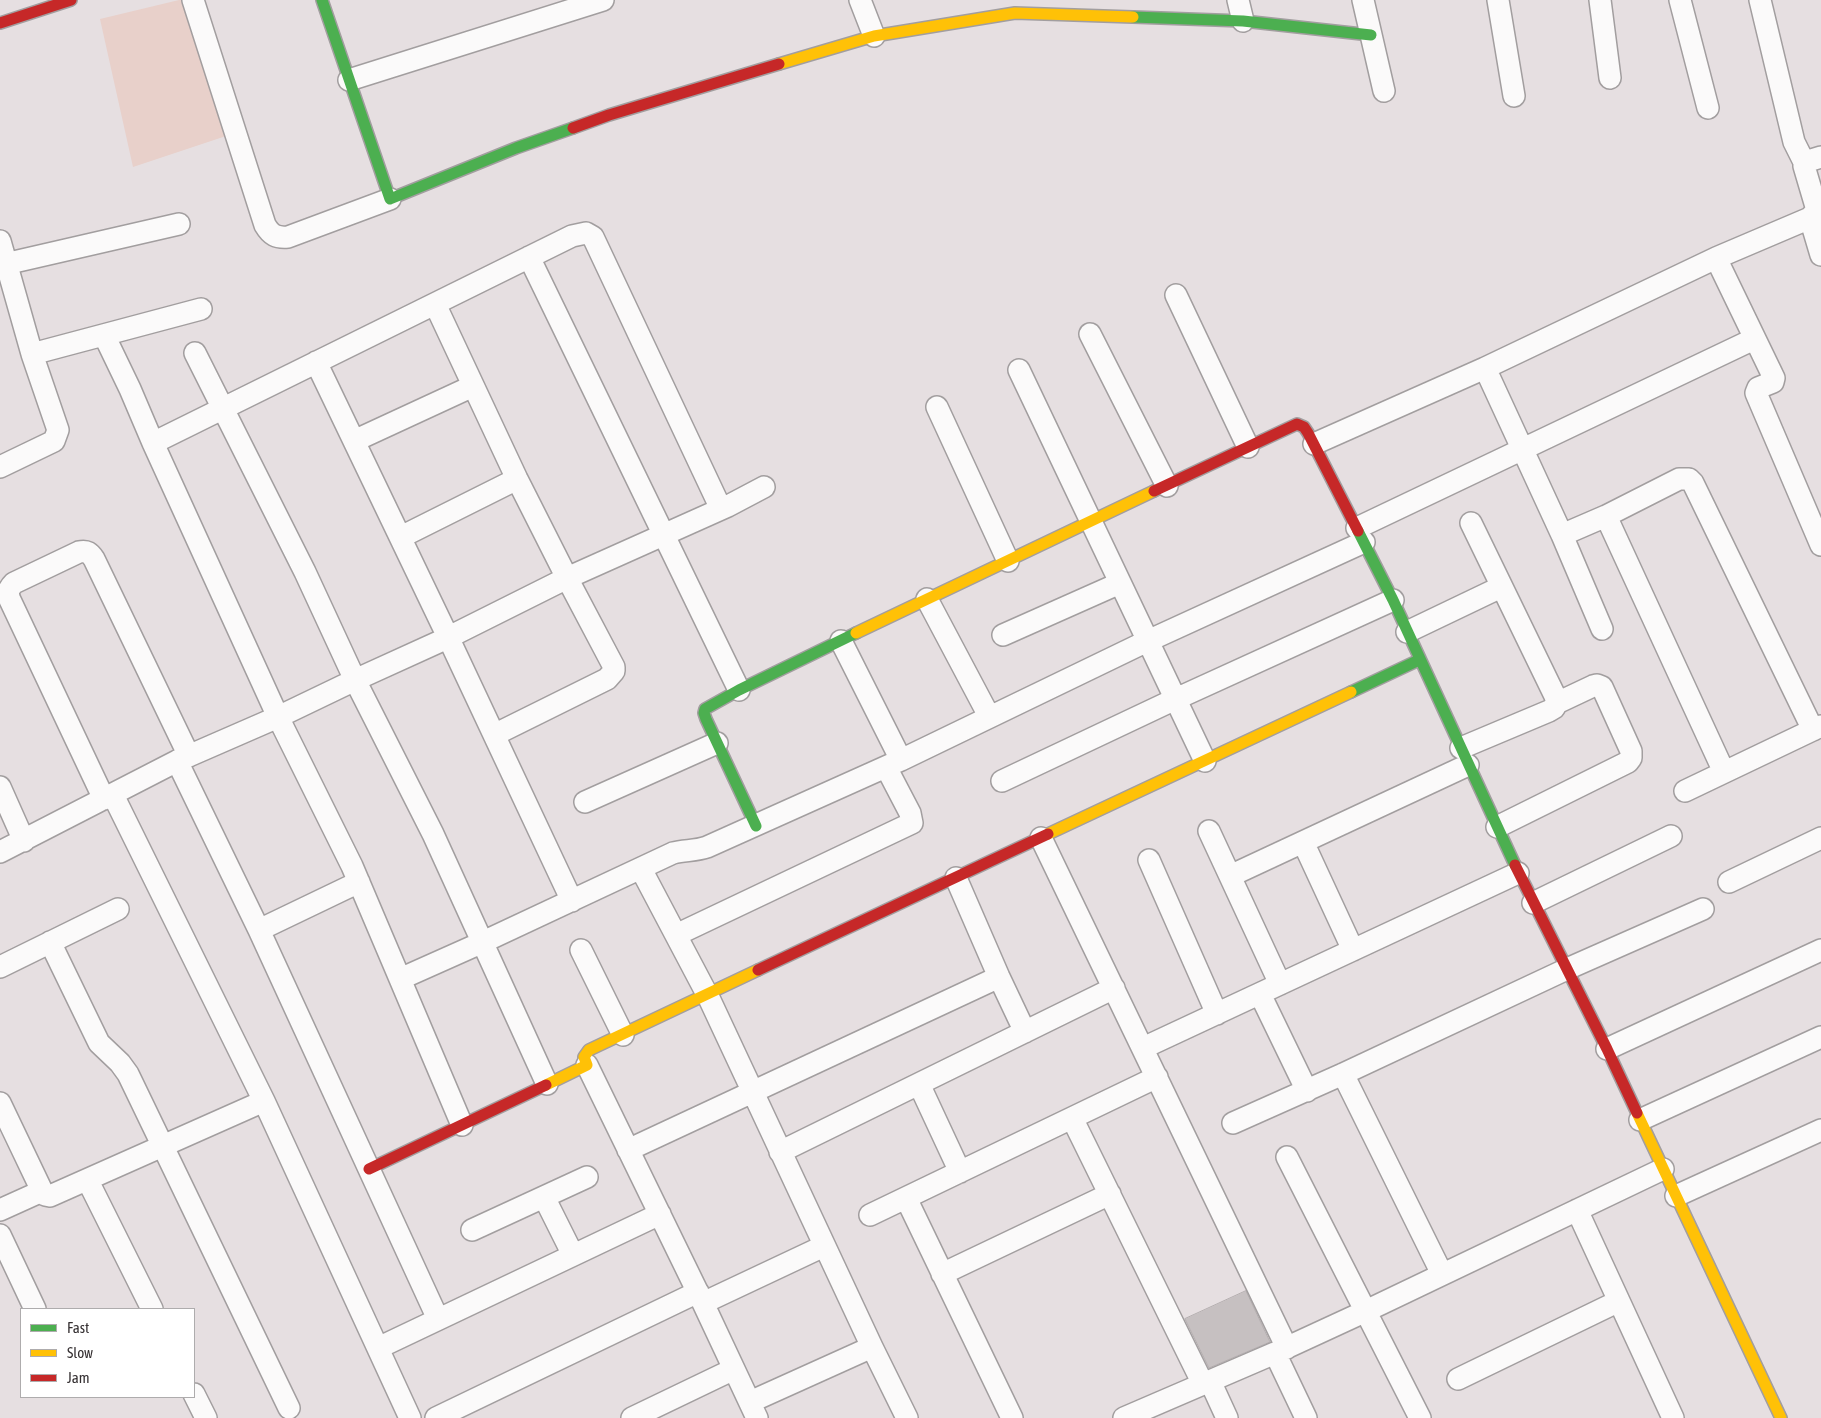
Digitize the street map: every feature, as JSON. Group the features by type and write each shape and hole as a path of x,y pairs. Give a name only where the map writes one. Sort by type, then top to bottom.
{"street":[{"path":"0,23 71,0"},
{"path":"193,0 262,216 270,233 278,238 288,237 390,199 516,148 609,115 874,36 1011,6 1242,21 1371,35"},
{"path":"322,0 390,199"},
{"path":"349,80 603,0"},
{"path":"860,0 874,36"},
{"path":"1238,0 1242,21"},
{"path":"1363,0 1384,91"},
{"path":"1498,0 1514,96"},
{"path":"1600,0 1610,78"},
{"path":"1680,0 1708,108"},
{"path":"1314,444 1485,368 1716,258 1810,218 1817,210 1804,172 1813,161 1794,142 1760,0"},
{"path":"1810,218 1821,255"},
{"path":"0,467 54,442 57,436 57,424 32,354 2,253 179,224"},
{"path":"152,443 529,257 580,233 586,233 593,237 721,509"},
{"path":"529,257 739,690"},
{"path":"1716,258 1774,380 1757,390 1760,404 1821,545"},
{"path":"1176,295 1248,447"},
{"path":"435,304 517,479 614,671 607,679 494,734"},
{"path":"32,354 201,309"},
{"path":"1090,334 1167,486"},
{"path":"104,335 278,717 359,882 462,1125"},
{"path":"400,979 484,942 673,853 698,850 756,826 893,763 1147,642 1360,535 1523,450 1754,339"},
{"path":"195,353 305,572 354,680 433,834 484,942 547,1084"},
{"path":"316,362 572,901"},
{"path":"1485,368 1562,535 1602,629"},
{"path":"1019,370 1205,761"},
{"path":"354,441 473,386"},
{"path":"937,407 1008,561"},
{"path":"756,826 706,719 705,709 739,690 927,599 1297,424 1305,429 1314,444 1393,600 1518,873 1608,1049 1781,1418"},
{"path":"400,537 517,479"},
{"path":"1562,535 1606,516 1679,479 1691,481 1817,728 1685,791"},
{"path":"0,852 183,759 278,717 448,637 567,578 721,509 764,486"},
{"path":"1606,516 1724,772"},
{"path":"1230,876 1303,842 1554,708 1556,703 1555,696 1471,523"},
{"path":"410,1418 264,1101 10,600 9,588 14,583 79,552 85,551 90,553 94,559 259,930 438,1319"},
{"path":"1003,635 1120,583"},
{"path":"1407,632 1501,587"},
{"path":"927,599 989,716"},
{"path":"1002,782 1393,600"},
{"path":"676,935 912,823 893,763 841,641"},
{"path":"872,1347 753,1410 701,1298 587,1065 584,1057 586,1053 1419,660"},
{"path":"1497,827 1628,762 1631,758 1632,751 1602,687 1594,686 1556,703"},
{"path":"586,802 717,743"},
{"path":"0,787 24,841"},
{"path":"1209,831 1280,984"},
{"path":"1533,903 1671,836"},
{"path":"1041,838 1157,1077 1281,1350 1306,1418"},
{"path":"1730,882 1821,838"},
{"path":"1303,842 1352,950"},
{"path":"1149,860 1217,1014"},
{"path":"641,869 708,996 906,1418"},
{"path":"1143,1048 1518,873"},
{"path":"956,878 1025,1032"},
{"path":"259,930 359,882"},
{"path":"0,967 118,909"},
{"path":"1233,1123 1343,1074 1567,969 1704,909"},
{"path":"50,942 99,1042 128,1074 289,1408"},
{"path":"581,950 623,1035"},
{"path":"1608,1049 1821,950"},
{"path":"628,1150 999,977"},
{"path":"780,1152 1114,988"},
{"path":"1260,994 1306,1091"},
{"path":"1640,1120 1821,1037"},
{"path":"369,1169 587,1065"},
{"path":"1343,1074 1442,1274"},
{"path":"870,1215 1157,1077"},
{"path":"919,1084 960,1172"},
{"path":"0,1103 42,1191 45,1195 50,1196 88,1181 264,1101"},
{"path":"1072,1118 1227,1418"},
{"path":"1676,1196 1821,1130"},
{"path":"1287,1157 1420,1418"},
{"path":"1124,1418 1366,1311 1663,1169"},
{"path":"472,1230 587,1177"},
{"path":"88,1181 152,1308"},
{"path":"0,1210 42,1191"},
{"path":"942,1274 1110,1194"},
{"path":"544,1196 573,1255"},
{"path":"906,1198 1012,1418"},
{"path":"1577,1210 1672,1418"},
{"path":"378,1348 660,1214"},
{"path":"0,1235 35,1308"},
{"path":"436,1418 701,1298 824,1246"},
{"path":"1458,1379 1619,1301"},
{"path":"632,1418 734,1369"},
{"path":"195,1396 206,1418"}],"shaded area":[{"path":"185,0 229,135 133,167 100,19"}],"building":[{"path":"1246,1291 1270,1342 1209,1368 1185,1319"}],"traffic: fast":[{"path":"322,0 390,199 516,148 573,128"},
{"path":"1133,17 1243,21 1371,35"},
{"path":"1358,531 1393,600 1515,865"},
{"path":"756,826 706,719 705,709 739,690 856,633"},
{"path":"1351,692 1419,660"}],"traffic: slow":[{"path":"779,64 874,36 1015,13 1133,17"},
{"path":"856,633 1154,491"},
{"path":"1048,834 1351,692"},
{"path":"546,1085 587,1065 584,1057 589,1050 758,970"},
{"path":"1637,1113 1781,1418"}],"traffic: jam":[{"path":"0,23 71,0"},
{"path":"573,128 609,115 779,64"},
{"path":"1154,491 1297,424 1304,427 1308,433 1358,531"},
{"path":"758,970 1048,834"},
{"path":"1515,865 1637,1113"},
{"path":"369,1169 546,1085"}]}
